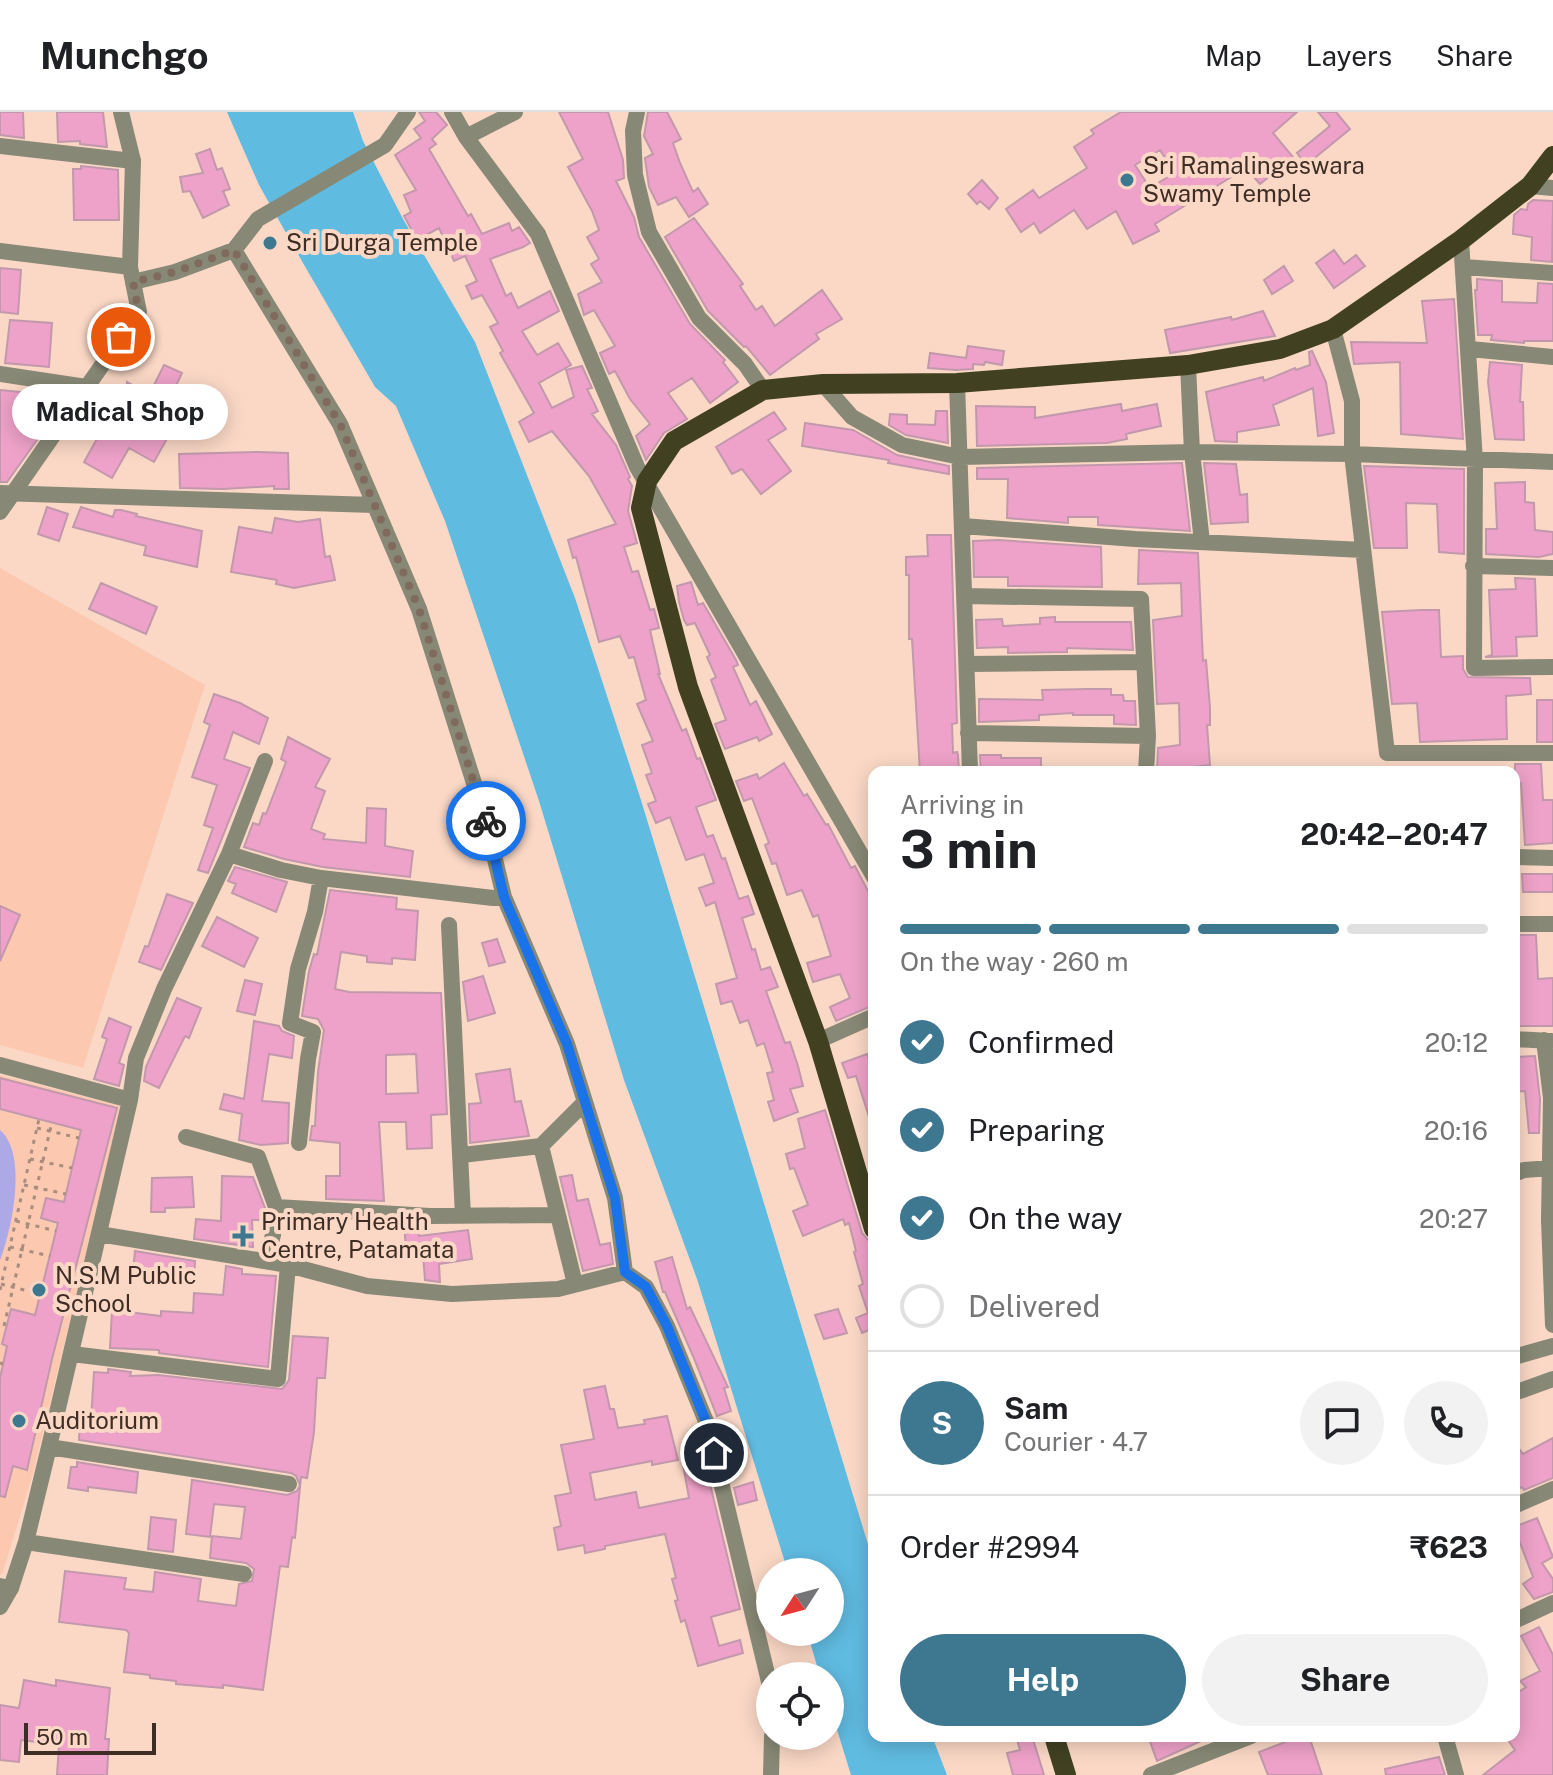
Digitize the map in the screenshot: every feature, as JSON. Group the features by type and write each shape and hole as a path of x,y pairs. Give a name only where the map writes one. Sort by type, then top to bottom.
{"main road":[{"path":"868,1209 818,1041 688,687 641,508 647,481 674,441 763,390 823,384 957,383 1188,365 1280,349 1333,329 1461,240 1530,186 1553,156"},
{"path":"1056,1742 1066,1775"}],"street":[{"path":"0,512 5,494 139,312 131,274 133,161 121,112"},
{"path":"0,251 131,274 175,272 234,250 258,219 385,145 408,112"},
{"path":"452,112 466,137 538,234 637,467 868,867"},
{"path":"466,137 515,112"},
{"path":"637,112 633,131 635,175 649,232 699,318 745,364 763,390"},
{"path":"0,146 133,161"},
{"path":"1530,186 1553,188"},
{"path":"1461,240 1475,461 1474,668 1553,667"},
{"path":"234,250 340,424 419,609 485,818 504,897 567,1044 615,1198 625,1272 646,1287 667,1326 707,1424 764,1662"},
{"path":"1463,267 1553,273"},
{"path":"1333,329 1352,401 1352,454 1387,753 1553,753"},
{"path":"1470,349 1553,357"},
{"path":"1188,365 1192,452 1202,542"},
{"path":"0,374 86,387"},
{"path":"957,383 970,766"},
{"path":"823,384 852,417 902,445 960,457 1192,452 1352,454 1553,462"},
{"path":"5,494 374,505"},
{"path":"963,526 1363,550"},
{"path":"1473,566 1553,568"},
{"path":"965,596 1141,599 1148,736 1146,766"},
{"path":"967,664 1143,662"},
{"path":"968,733 1148,736"},
{"path":"0,1607 5,1587 26,1542 130,1100 136,1058 164,989 229,854 265,761"},
{"path":"229,854 321,878 504,897"},
{"path":"1520,857 1553,858"},
{"path":"299,1143 313,1032 290,1023 298,969 315,912 321,878"},
{"path":"1520,924 1553,924"},
{"path":"449,925 463,1216"},
{"path":"818,1041 868,1019"},
{"path":"1520,1039 1548,1041 1553,1325"},
{"path":"0,1065 130,1100"},
{"path":"462,1155 541,1146 585,1102"},
{"path":"186,1137 258,1157 276,1207 266,1261"},
{"path":"541,1146 575,1284"},
{"path":"1520,1172 1551,1168"},
{"path":"276,1207 463,1216 556,1215"},
{"path":"99,1234 288,1265 367,1286 452,1294 558,1289 625,1272"},
{"path":"72,1354 278,1379 288,1265"},
{"path":"1520,1355 1553,1346"},
{"path":"1520,1391 1553,1379"},
{"path":"49,1447 289,1484"},
{"path":"1520,1503 1553,1489"},
{"path":"26,1542 244,1574"},
{"path":"1520,1618 1553,1603"},
{"path":"1151,1775 1236,1742"},
{"path":"1447,1742 1456,1775"},
{"path":"771,1775 772,1750"}],"path":[{"path":"0,1290 39,1119"},
{"path":"3,1326 52,1122"},
{"path":"37,1128 79,1138"},
{"path":"30,1159 72,1168"},
{"path":"24,1185 66,1194"},
{"path":"16,1221 56,1231"},
{"path":"10,1247 50,1256"},
{"path":"1,1284 40,1294"}],"shaded area":[{"path":"0,568 205,685 83,1068 0,1045"},
{"name":"N.S.M Public School","path":"0,1075 121,1106 33,1474 2,1575 0,1574"},
{"path":"0,1130 9,1141 14,1156 15,1192 0,1260"}],"water":[{"path":"227,112 353,112 363,141 403,219 475,342 575,598 641,800 868,1544 868,1742 934,1742 947,1775 851,1775 843,1750 844,1662 816,1662 811,1646 844,1646 844,1558 784,1558 697,1279 624,1080 539,801 445,521 396,406 375,387 259,185"}],"building":[{"path":"0,112 23,112 24,138 0,135"},
{"path":"57,112 103,112 107,147 80,144 80,141 58,142"},
{"path":"419,112 436,112 447,125 432,139 436,144 429,149 482,234 509,223 512,231 519,227 530,243 490,259 506,296 511,293 518,308 550,291 559,311 522,331 537,355 558,343 571,365 539,383 552,408 574,397 566,370 582,366 592,388 587,389 598,411 592,414 616,445 630,477 632,486 628,511 637,543 624,547 632,572 638,571 650,610 654,609 659,628 650,630 658,674 682,731 686,729 697,759 700,758 716,800 696,807 707,837 713,835 722,859 725,858 739,899 748,896 754,914 742,918 761,970 770,967 778,987 766,991 785,1043 790,1042 803,1086 790,1089 798,1112 774,1121 768,1102 774,1100 767,1073 773,1072 764,1043 757,1046 748,1020 740,1023 732,1001 721,1004 716,984 737,978 715,902 706,906 699,888 714,883 704,854 686,860 670,817 656,823 648,804 656,801 646,775 652,773 642,745 653,741 637,704 646,700 634,657 629,658 620,636 599,642 576,557 573,558 568,540 616,524 589,476 552,431 529,442 519,422 534,413 500,353 503,351 490,327 498,323 482,295 472,299 466,286 477,281 465,256 454,261 439,228 417,240 404,216 411,212 404,195 416,190 395,155 421,138 414,129 425,121"},
{"path":"559,112 608,112 623,160 624,178 616,181 634,217 639,237 690,324 725,360 723,362 738,382 710,403 692,378 668,393 687,419 664,433 646,460 636,436 650,424 630,399 615,371 609,374 600,353 615,346 594,310 584,315 578,294 602,282 591,264 599,259 587,237 599,230 568,167 583,159"},
{"path":"648,112 667,112 681,139 673,143 680,163 693,192 698,188 708,204 689,217 676,197 658,205 649,187 645,158 653,154 644,136"},
{"path":"1121,112 1297,112 1273,133 1293,157 1260,184 1246,168 1155,224 1159,231 1133,244 1116,211 1087,229 1074,210 1040,233 1034,223 1021,232 1006,209 1033,190 1039,198 1087,168 1074,147 1094,134 1091,130","holes":["1160,150 1174,173 1150,188 1135,165"]},
{"path":"1318,112 1336,112 1350,129 1306,165 1297,153 1330,126"},
{"path":"210,149 217,170 222,168 230,189 223,191 229,205 203,218 190,191 183,192 180,177 203,173 196,154"},
{"path":"81,166 118,170 119,220 74,220 73,169 81,169"},
{"path":"982,180 998,198 989,209 980,201 977,204 968,194"},
{"path":"1533,200 1553,201 1552,262 1531,260 1532,237 1513,234 1514,215 1521,209 1527,210"},
{"path":"694,218 743,284 740,286 756,310 762,306 775,326 822,290 842,319 816,334 819,339 770,375 746,346 708,311 665,237"},
{"path":"1334,250 1344,264 1356,255 1365,266 1334,288 1316,263"},
{"path":"1284,266 1293,281 1272,294 1264,280"},
{"path":"0,268 21,270 18,314 0,312"},
{"path":"1477,279 1502,281 1502,302 1537,303 1538,283 1553,284 1553,341 1524,343 1491,340 1492,335 1478,335"},
{"path":"1454,299 1463,439 1401,434 1400,362 1354,364 1351,342 1427,343 1422,301"},
{"path":"1263,311 1275,336 1170,353 1165,330 1231,317 1232,320"},
{"path":"10,320 52,323 49,367 5,363"},
{"path":"968,346 1004,351 1002,365 985,362 984,365 973,364 973,369 928,368 930,353 966,358"},
{"path":"1312,351 1326,382 1334,433 1318,436 1313,388 1273,405 1279,425 1237,432 1237,442 1215,441 1206,392 1263,377 1264,381 1310,365 1309,352"},
{"path":"1490,362 1522,365 1520,402 1523,402 1524,440 1495,439 1488,382"},
{"path":"164,365 182,373 164,411 178,419 154,462 129,448 112,478 84,462 118,401 125,402 127,382 149,395"},
{"path":"0,390 62,396 52,419 7,482 0,482"},
{"path":"1121,404 1122,411 1157,404 1161,426 1126,434 1127,439 1107,443 977,446 976,406 1035,407 1035,418"},
{"path":"936,411 947,411 948,443 906,435 889,425 890,414 907,415 907,424 935,425"},
{"path":"774,412 786,429 768,440 791,471 761,494 742,469 732,474 716,447"},
{"path":"805,423 853,430 897,455 949,466 949,474 888,463 889,460 802,446"},
{"path":"288,453 289,489 274,489 274,486 180,488 179,454"},
{"path":"1182,463 1190,531 1098,525 1098,517 1068,517 1068,523 1007,518 1008,479 977,479 977,468"},
{"path":"1204,463 1236,464 1240,495 1247,494 1248,522 1211,524"},
{"path":"1364,466 1464,469 1464,554 1439,552 1437,504 1406,503 1407,548 1374,548"},
{"path":"1525,482 1525,502 1534,503 1535,530 1553,532 1553,554 1539,557 1486,554 1486,529 1497,529 1495,483"},
{"path":"47,507 68,514 59,541 38,534"},
{"path":"81,507 113,517 115,510 121,510 202,531 197,567 144,555 146,546 73,527"},
{"path":"275,518 298,522 320,519 325,557 330,556 335,580 294,588 276,584 277,580 231,572 239,527 272,533"},
{"path":"927,535 951,535 957,723 952,724 953,753 957,752 959,766 920,766 906,557 928,556"},
{"path":"973,541 1101,547 1102,587 1008,586 1008,577 974,577"},
{"path":"1139,550 1198,553 1203,661 1206,660 1210,708 1210,725 1207,725 1210,765 1157,766 1158,748 1180,745 1179,703 1157,704 1153,620 1182,616 1181,583 1138,584"},
{"path":"1515,578 1535,579 1537,636 1516,637 1517,656 1485,657 1492,655 1489,590 1516,589"},
{"path":"691,582 698,605 703,603 736,660 738,665 733,667 750,705 756,701 772,734 759,741 757,737 725,749 715,724 726,720 711,680 716,677 707,657 710,655 695,623 687,625 684,620 679,602 677,586"},
{"path":"101,583 157,607 146,634 89,609"},
{"path":"1439,610 1441,657 1463,656 1463,669 1468,677 1530,678 1531,694 1506,696 1507,739 1420,742 1417,703 1392,704 1382,612"},
{"path":"1055,617 1055,622 1131,622 1133,650 1067,648 1067,652 1008,653 1008,647 977,648 976,620 1002,619 1003,626 1040,624 1040,618"},
{"path":"1111,689 1111,695 1123,695 1124,701 1135,701 1136,725 1114,724 1114,715 1073,713 1039,715 1039,720 979,722 979,699 1043,700 1042,690"},
{"path":"214,694 268,718 259,744 233,732 224,759 250,768 208,873 198,870 213,828 204,825 217,785 192,777 210,725 204,722"},
{"path":"1537,700 1553,700 1553,742 1537,742"},
{"path":"288,737 330,759 315,787 325,791 311,829 325,834 323,839 366,843 367,808 386,809 385,846 413,851 410,877 323,867 244,847 253,823 259,825 263,813 266,814 286,762 281,759"},
{"path":"980,755 1041,758 1041,766 981,766"},
{"path":"784,763 804,796 807,794 828,824 851,868 855,866 868,891 868,1008 836,1021 830,1007 850,998 840,974 813,982 807,963 831,956 818,915 813,917 802,890 787,895 776,863 772,864 765,845 769,843 752,798 744,801 736,781 757,774 759,779"},
{"path":"1541,764 1543,800 1553,800 1553,843 1525,845 1520,766 1515,766"},
{"path":"235,867 287,882 276,912 232,893 236,884 228,881"},
{"path":"1522,874 1553,874 1553,892 1523,892"},
{"path":"330,890 397,898 396,909 418,911 415,960 392,958 392,964 367,962 367,956 341,952 335,989 349,992 441,993 447,1114 431,1115 432,1148 407,1149 406,1122 379,1122 384,1201 326,1199 326,1176 340,1176 340,1143 310,1140 312,1126 315,1126 324,1030 318,1019 302,1016 309,971 314,954 317,955","holes":["416,1054 418,1093 386,1094 386,1055"]},
{"path":"167,894 193,903 161,970 139,962 145,946 148,947"},
{"path":"0,906 20,915 0,961"},
{"path":"217,917 258,938 244,967 202,946"},
{"path":"1520,935 1536,935 1538,979 1553,978 1553,1026 1520,1026"},
{"path":"497,939 505,962 489,966 482,943"},
{"path":"483,976 495,1013 468,1021 463,982"},
{"path":"245,980 262,984 255,1015 237,1011"},
{"path":"177,998 201,1008 189,1038 185,1036 159,1088 144,1081 146,1067"},
{"path":"109,1018 131,1027 119,1063 124,1065 119,1086 94,1079 107,1039 102,1037"},
{"path":"254,1021 279,1026 282,1031 294,1036 292,1058 269,1054 262,1101 289,1103 288,1143 261,1145 239,1140 242,1114 220,1109 224,1094 244,1099"},
{"path":"867,1054 868,1114 856,1076 848,1078 842,1063"},
{"path":"1535,1056 1540,1099 1539,1133 1529,1133 1525,1091 1520,1091 1520,1057"},
{"path":"510,1069 515,1102 521,1101 529,1136 470,1143 469,1104 481,1103 476,1074"},
{"path":"0,1078 117,1108 52,1359 27,1470 13,1466 5,1497 0,1496 0,1378 7,1346 2,1344 11,1309 35,1315 58,1223 41,1218 46,1198 64,1202 81,1130 0,1109"},
{"path":"825,1110 862,1233 868,1240 868,1313 859,1286 863,1284 849,1223 845,1225 843,1219 803,1236 793,1211 808,1205 786,1154 805,1148 798,1119"},
{"path":"572,1175 577,1201 588,1199 600,1245 610,1243 613,1264 583,1271 560,1177"},
{"path":"222,1176 253,1177 265,1208 264,1220 252,1220 253,1247 194,1239 196,1219 221,1221"},
{"path":"192,1177 194,1207 151,1212 152,1178"},
{"path":"418,1226 419,1236 468,1230 472,1259 439,1264 440,1282 425,1280 423,1254 407,1255 404,1227"},
{"path":"135,1251 195,1261 194,1286 170,1285 171,1273 133,1271"},
{"path":"672,1257 687,1309 690,1307 728,1387 724,1388 731,1411 717,1416 663,1292 655,1262"},
{"path":"226,1266 242,1269 242,1274 276,1276 268,1367 159,1353 159,1350 110,1348 112,1310 161,1316 161,1311 193,1313 194,1293 223,1295"},
{"path":"838,1309 847,1333 824,1339 815,1315"},
{"path":"868,1313 868,1330 862,1333 856,1318"},
{"path":"293,1336 328,1338 325,1378 317,1378 307,1478 301,1477 295,1538 292,1537 288,1567 280,1566 263,1690 176,1684 176,1681 150,1678 150,1675 124,1672 129,1633 126,1630 59,1622 65,1571 126,1578 124,1589 153,1592 155,1572 201,1579 198,1601 236,1606 239,1584 252,1581 254,1569 246,1563 210,1558 212,1536 241,1539 245,1507 214,1504 210,1537 186,1534 192,1480 287,1495 297,1491 300,1485 291,1473 79,1440 80,1418 91,1419 94,1372 108,1373 108,1369 131,1372 130,1376 158,1375 282,1389 289,1380"},
{"path":"605,1386 618,1428 645,1424 644,1420 667,1416 678,1460 652,1465 652,1461 590,1473 595,1500 636,1492 639,1508 689,1498 682,1459 703,1455 740,1609 711,1617 719,1646 740,1640 743,1653 698,1666 685,1620 681,1622 675,1601 678,1600 672,1579 676,1578 665,1534 585,1553 584,1545 558,1550 554,1528 561,1526 555,1496 571,1493 561,1445 594,1439 584,1390"},
{"path":"1553,1438 1553,1478 1524,1490 1520,1488 1520,1450 1523,1454"},
{"path":"77,1462 138,1472 136,1493 88,1487 88,1491 68,1488 71,1467 77,1467"},
{"path":"753,1482 757,1500 738,1505 734,1488"},
{"path":"151,1517 176,1520 173,1552 148,1549"},
{"path":"1537,1518 1553,1557 1542,1563 1553,1579 1553,1592 1534,1599 1523,1584 1533,1577 1520,1543 1520,1525"},
{"path":"1539,1627 1553,1655 1553,1775 1483,1775 1515,1750 1509,1742 1520,1742 1520,1691 1526,1687 1520,1681 1540,1671 1521,1636"},
{"path":"24,1680 56,1686 56,1680 110,1688 105,1739 109,1739 107,1775 57,1775 59,1745 21,1740 19,1762 0,1760 0,1705 19,1708"},
{"path":"1018,1742 1034,1742 1044,1775 1013,1775 1007,1753 1020,1750"},
{"path":"1150,1742 1199,1742 1157,1761"},
{"path":"1285,1742 1311,1742 1322,1775 1268,1775 1259,1752"},
{"path":"1439,1757 1445,1775 1386,1775 1385,1769"}],"way so far":[{"path":"121,337 139,312 133,282 175,272 234,250 340,424 419,609 486,821"}],"place":[{"name":"Sri Ramalingeswara Swamy Temple","path":"1127,180"},
{"name":"Sri Durga Temple","path":"270,243"},
{"name":"Madical Shop","path":"121,337"},
{"name":"Primary Health Centre, Patamata","path":"243,1236"},
{"name":"N.S.M Public School","path":"39,1290"},
{"name":"Auditorium","path":"19,1421"}],"route":[{"path":"486,821 504,897 567,1044 615,1198 625,1272 646,1287 667,1326 707,1424 714,1453"}]}
